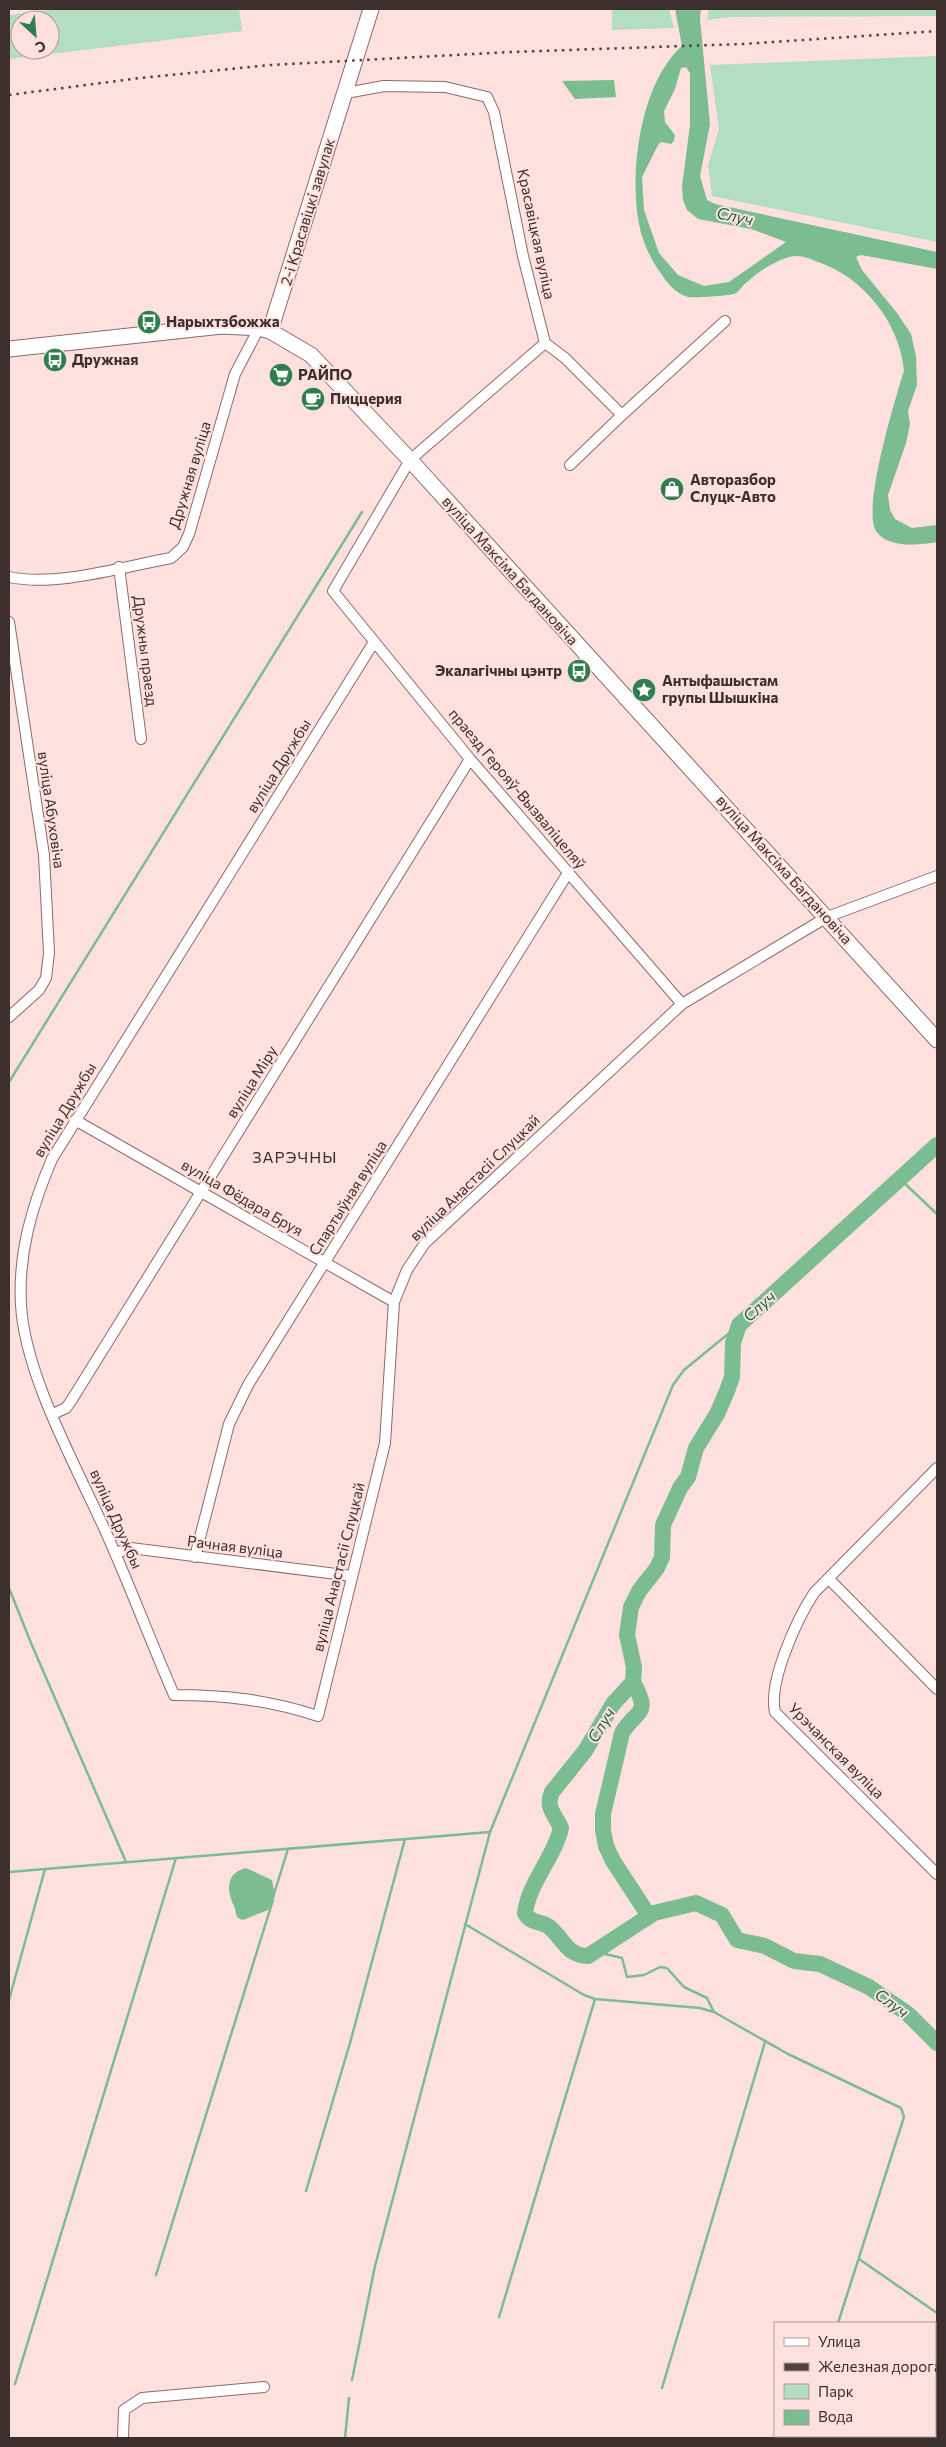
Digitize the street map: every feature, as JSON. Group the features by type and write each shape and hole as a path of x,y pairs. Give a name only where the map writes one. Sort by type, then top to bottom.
{"main road":[{"name":"2-і Красавіцкі завулак","path":"264,330 346,93 358,44 371,9"},
{"name":"вуліца Максіма Багдановіча","path":"9,349 222,326 264,330 311,355 410,460 937,1040"}],"street":[{"name":"Красавіцкая вуліца","path":"346,93 384,86 445,87 486,97 490,101 494,112 523,256 545,343"},
{"path":"570,465 726,321"},
{"name":"Дружная вуліца","path":"9,577 44,580 171,558 182,547 189,534 235,374 264,330"},
{"path":"410,460 545,343 565,358 622,415"},
{"name":"праезд Герояў-Вызваліцеляў","path":"410,460 333,591 470,759 682,1004"},
{"name":"Дружны праезд","path":"119,567 141,739"},
{"name":"вуліца Абуховіча","path":"9,622 44,855 49,953 46,978 43,984 24,1005 9,1016"},
{"name":"вуліца Дружбы","path":"318,1716 247,1698 174,1695 115,1552 38,1380 27,1344 21,1307 21,1270 25,1235 37,1193 52,1159 374,642"},
{"name":"вуліца Міру","path":"53,1414 66,1408 470,759"},
{"name":"Спартыўная вуліца","path":"195,1557 229,1424 248,1385 568,873"},
{"name":"вуліца Анастасіі Слуцкай","path":"318,1716 385,1443 394,1302 407,1270 425,1242 682,1004 827,917 937,876"},
{"name":"вуліца Фёдара Бруя","path":"75,1120 394,1302"},
{"name":"Урэчанская вуліца","path":"937,1468 814,1593 802,1611 778,1673 773,1692 775,1712 937,1874"},
{"name":"Рачная вуліца","path":"115,1552 131,1548 352,1576"},
{"path":"829,1579 937,1689"},
{"path":"123,2438 124,2410 142,2398 264,2387"}],"green space":[{"path":"239,9 242,31 60,53 60,10 50,10"},
{"path":"612,9 669,9 674,28 612,30"},
{"path":"709,9 937,9 937,16 732,17 707,20"},
{"path":"9,15 10,15 10,59"},
{"path":"937,56 937,242 712,196 708,165 719,129 710,65"}],"water":[{"path":"675,9 701,9 700,19 710,124 700,176 707,200 715,204 937,252 937,269 861,255 856,257 862,270 897,313 911,334 916,356 917,385 908,411 910,424 906,443 888,495 890,510 895,519 912,528 937,525 937,542 913,545 896,543 881,537 876,531 873,519 873,501 876,478 887,428 904,371 901,353 887,319 864,290 834,269 811,259 796,256 783,259 766,268 751,278 736,293 720,296 688,297 679,293 668,284 656,267 640,230 636,203 637,155 647,105 656,82 668,62 682,46","holes":["686,67 690,73 690,125 682,186 683,200 687,210 698,219 751,229 786,242 729,282 704,286 678,275 659,253 644,210 642,177 658,145 661,142 671,144 674,141 675,135 665,122 664,111 675,89 681,68"]},
{"path":"614,80 616,97 575,99 562,81"},
{"path":"246,1868 272,1880 275,1896 268,1910 243,1920 237,1917 229,1888 231,1878 239,1870"}],"waterway":[{"path":"9,1082 362,512"},
{"name":"Случ","path":"937,1145 739,1325 733,1343 732,1377 727,1391 717,1414 696,1448 688,1477 680,1488 663,1525 662,1557 657,1568 639,1591 631,1607 627,1635 634,1667 633,1682 613,1704 585,1751 552,1792 550,1807 561,1828 553,1850 531,1891 525,1913 532,1920 548,1926 575,1953 588,1956 654,1913 696,1903 722,1915 737,1940 765,1946 794,1961 820,1964 869,1987 908,2014 937,2043"},
{"path":"900,1179 937,1214"},
{"path":"352,2380 375,2266 490,1832 673,1385 684,1370 739,1325"},
{"path":"9,1588 126,1862"},
{"path":"633,1682 639,1693 642,1707 622,1733 603,1814 603,1830 606,1846 613,1861 649,1916"},
{"path":"9,1872 490,1832"},
{"path":"306,2191 350,2043 405,1839"},
{"path":"274,1894 288,1849"},
{"path":"15,2384 176,1858"},
{"path":"9,2000 45,1869"},
{"path":"156,2275 273,1900"},
{"path":"465,1924 584,1995 595,1999 700,2008 714,2012 788,2054 901,2108 904,2117 838,2322"},
{"path":"597,1952 622,1958 627,1977 644,1975 660,1967 667,1968 684,1987 707,1998 714,2012"},
{"path":"499,2317 595,1999"},
{"path":"662,2388 765,2042"},
{"path":"859,2259 937,2313"},
{"path":"345,2438 349,2398"}],"railway":[{"path":"9,95 140,78 271,65 510,52 743,44 937,31"}],"place":[{"name":"Нарыхтзбожжа","path":"149,322"},
{"name":"Дружная","path":"55,360"},
{"name":"РАЙПО","path":"281,375"},
{"name":"Пиццерия","path":"313,399"},
{"name":"Авторазбор Слуцк-Авто","path":"672,489"},
{"name":"Экалагічны цэнтр","path":"579,671"},
{"name":"Антыфашыстам групы Шышкіна","path":"644,690"}],"district":[{"name":"ЗАРЭЧНЫ","path":"295,1157"}]}
